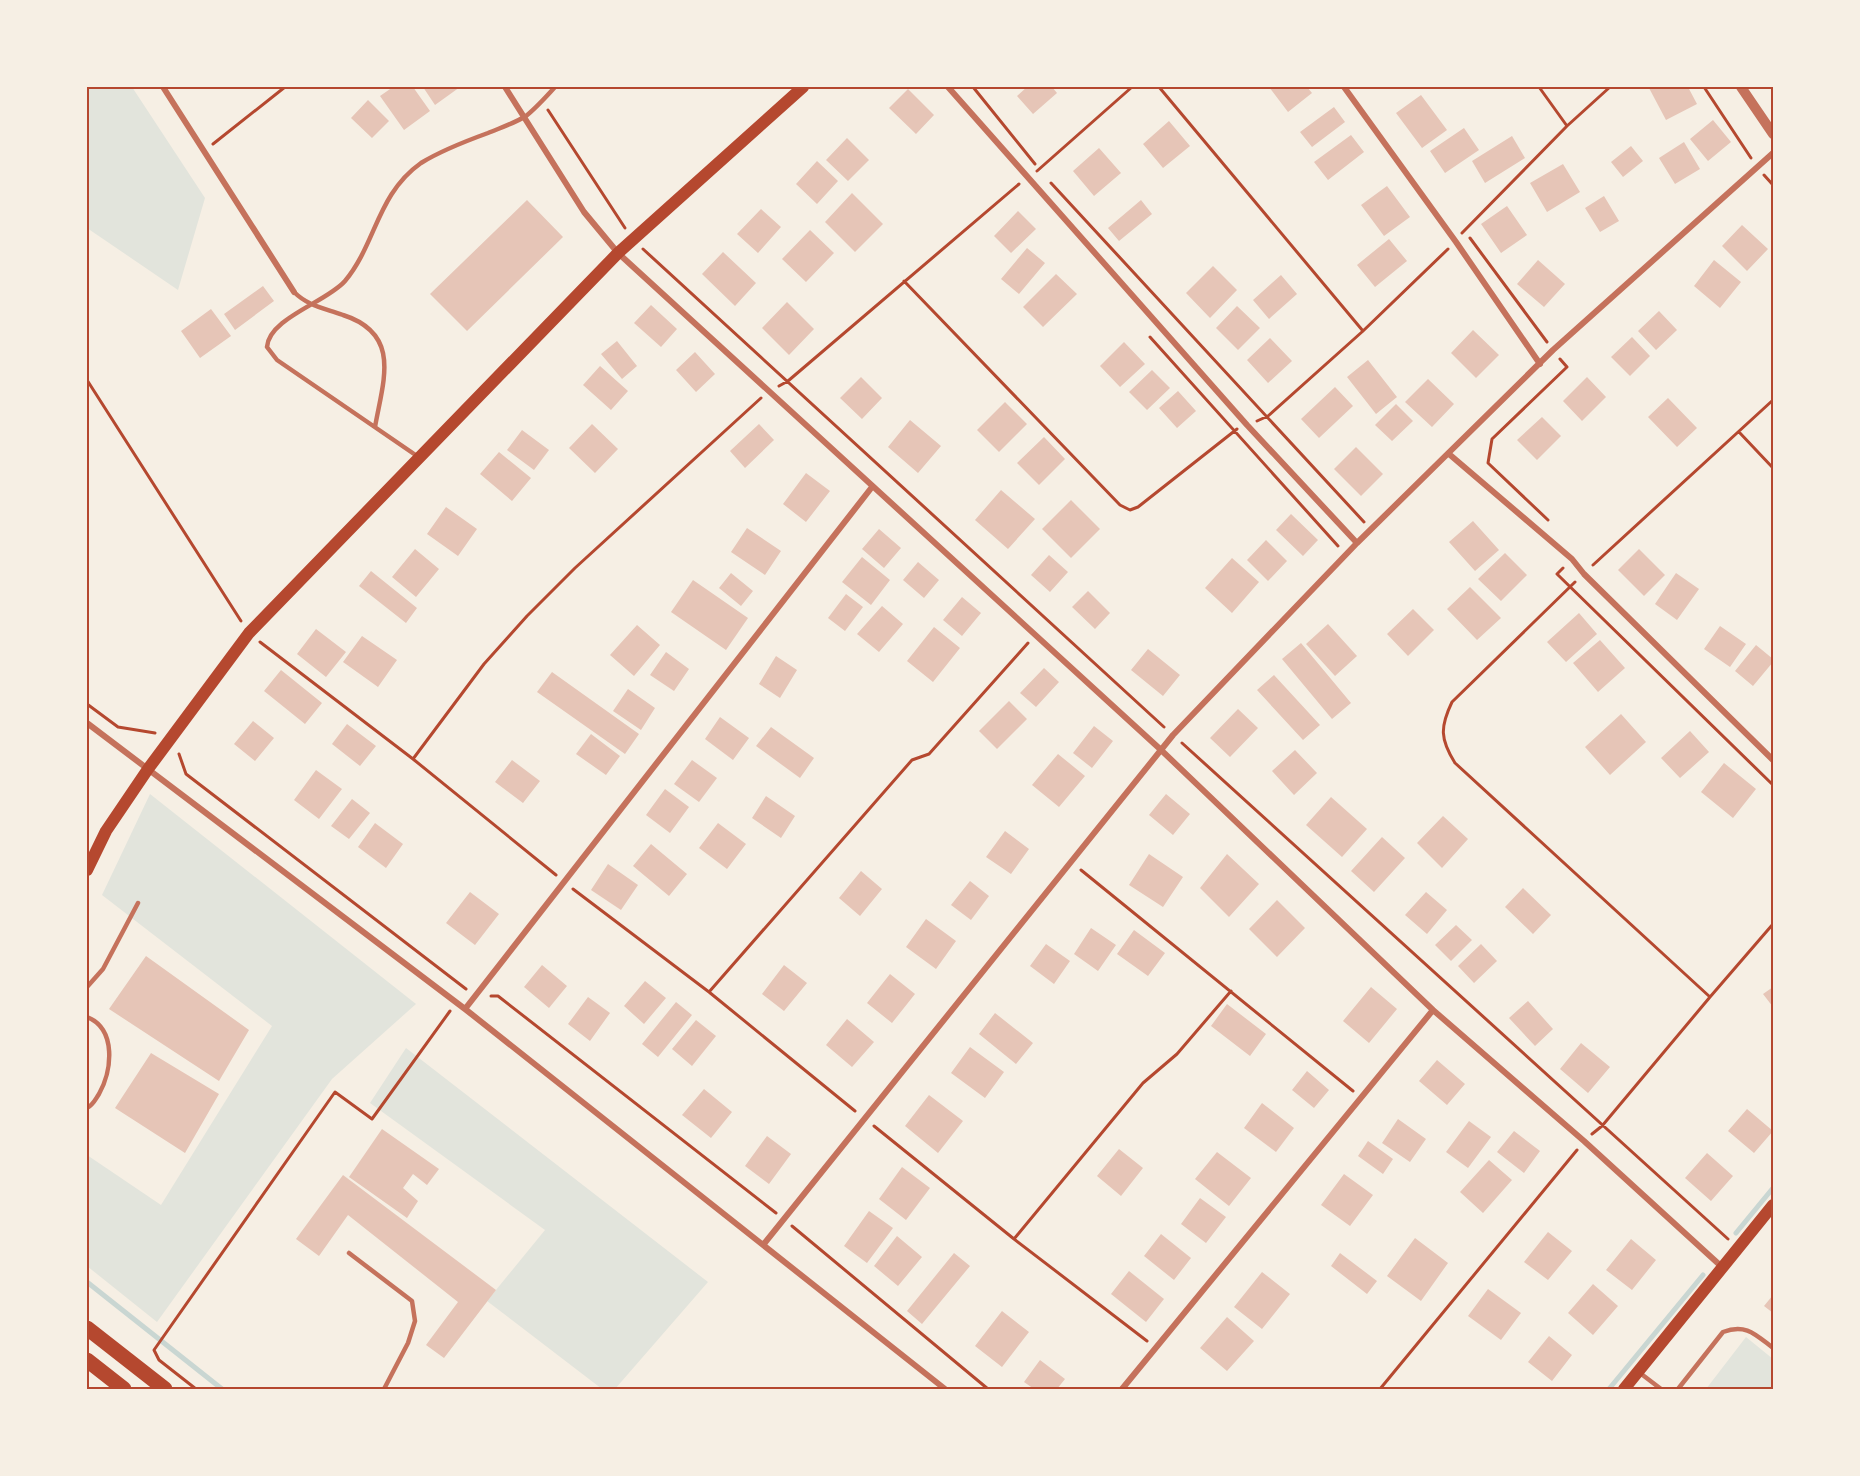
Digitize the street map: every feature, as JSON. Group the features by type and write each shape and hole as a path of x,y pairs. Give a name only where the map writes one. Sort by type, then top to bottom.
{"main road":[{"path":"87,870 106,831 148,769 249,633 618,253 803,87"},
{"path":"1623,1389 1773,1205"},
{"path":"87,1328 165,1389"},
{"path":"87,1360 124,1389"}],"street":[{"path":"163,87 294,292"},
{"path":"505,87 584,212 618,253 1160,749 1433,1010 1584,1141 1723,1267"},
{"path":"948,87 1247,425 1357,543"},
{"path":"1344,87 1456,242 1539,364"},
{"path":"1740,87 1773,134"},
{"path":"763,1245 1160,749 1357,543 1553,350 1773,153"},
{"path":"1449,454 1572,559 1773,760"},
{"path":"465,1009 872,487"},
{"path":"87,723 456,1002 945,1389"},
{"path":"1122,1389 1360,1096 1433,1010"}],"lane":[{"path":"419,458 277,360 267,348 268,341 279,328 310,304 332,294 346,280 385,204 402,180 421,164 443,152 525,116 555,87"},
{"path":"294,292 310,304 355,319 373,334 381,346 385,357 385,371 375,427"},
{"path":"87,987 103,969 138,903"},
{"path":"87,1017 104,1031 109,1046 110,1064 102,1088 91,1106 87,1108"},
{"path":"349,1252 412,1301 415,1321 408,1343 384,1389"},
{"path":"1678,1389 1723,1332 1733,1328 1748,1330 1773,1348"},
{"path":"1638,1371 1661,1389"}],"path":[{"path":"204,151 285,87"},
{"path":"973,87 1039,169"},
{"path":"413,759 484,664 527,616 575,568 768,392 788,381 1039,169 1132,87"},
{"path":"1159,87 1363,331"},
{"path":"1539,87 1567,126"},
{"path":"904,281 1120,505 1131,510 1138,507 1233,431 1268,416 1363,331 1456,242 1464,230 1567,126 1610,87"},
{"path":"1704,87 1758,168 1773,185"},
{"path":"542,101 633,239 1173,735 1738,1248"},
{"path":"1047,178 1371,530"},
{"path":"1464,230 1567,367 1492,438 1488,463 1555,527"},
{"path":"87,380 249,633 413,759 565,881"},
{"path":"1710,997 1455,763 1445,747 1444,718 1452,702 1570,586 1773,400"},
{"path":"1739,432 1773,468"},
{"path":"1572,559 1557,574 1773,786"},
{"path":"709,992 912,760 929,754 1035,636"},
{"path":"87,704 118,727 172,736 186,774 475,996 498,996 783,1219 988,1389"},
{"path":"1070,861 1360,1096"},
{"path":"1380,1389 1584,1141 1602,1126 1773,924"},
{"path":"1014,1239 1143,1083 1177,1054 1231,991"},
{"path":"196,1389 159,1360 154,1350 335,1092 372,1119 456,1002"}],"shaded area":[{"path":"87,87 132,87 205,198 178,290 87,228"},
{"path":"150,794 416,1004 332,1079 157,1322 87,1266 87,1155 161,1205 272,1026 102,895"},
{"path":"406,1048 708,1282 615,1389 602,1389 487,1301 545,1230 370,1103"},
{"path":"1746,1337 1773,1359 1773,1389 1706,1389"}],"building":[{"path":"393,87 413,87 430,111 404,130 380,96"},
{"path":"423,87 460,87 435,105"},
{"path":"1027,87 1052,87 1057,93 1033,114 1017,96"},
{"path":"1269,87 1307,87 1312,93 1288,112"},
{"path":"1688,87 1697,104 1666,120 1649,88"},
{"path":"908,89 934,115 916,134 889,108"},
{"path":"1421,95 1447,130 1422,148 1396,113"},
{"path":"368,100 389,121 372,138 351,118"},
{"path":"1334,107 1345,122 1312,147 1300,132"},
{"path":"1713,120 1731,142 1708,161 1690,139"},
{"path":"1169,121 1190,146 1163,168 1143,144"},
{"path":"1464,128 1479,150 1445,173 1430,151"},
{"path":"1351,135 1364,152 1328,180 1314,162"},
{"path":"1512,136 1525,158 1485,183 1472,161"},
{"path":"847,138 869,160 848,181 826,160"},
{"path":"1684,142 1700,169 1675,184 1659,158"},
{"path":"1631,146 1643,161 1623,177 1611,162"},
{"path":"1099,148 1121,173 1094,196 1073,171"},
{"path":"817,161 838,181 817,204 796,184"},
{"path":"1563,164 1580,192 1547,212 1530,183"},
{"path":"1387,186 1410,217 1384,236 1361,205"},
{"path":"852,193 883,224 855,252 825,222"},
{"path":"1604,196 1619,221 1600,232 1585,208"},
{"path":"527,200 563,237 467,331 430,294"},
{"path":"1141,200 1152,214 1119,241 1108,228"},
{"path":"1507,206 1527,235 1501,253 1481,224"},
{"path":"761,209 781,227 758,253 737,234"},
{"path":"1018,211 1036,229 1011,253 994,236"},
{"path":"1742,225 1768,249 1747,271 1722,246"},
{"path":"810,230 834,253 806,282 782,259"},
{"path":"1389,239 1407,261 1375,287 1357,265"},
{"path":"1027,248 1045,263 1019,294 1001,279"},
{"path":"723,252 756,283 735,306 702,274"},
{"path":"1538,260 1565,284 1544,307 1517,284"},
{"path":"1714,260 1741,282 1720,308 1694,286"},
{"path":"1213,266 1237,290 1210,318 1186,293"},
{"path":"1056,274 1077,294 1043,327 1023,307"},
{"path":"1281,275 1297,294 1269,319 1253,300"},
{"path":"263,286 274,301 235,330 224,314"},
{"path":"787,302 814,329 789,355 762,328"},
{"path":"651,305 677,329 661,347 634,323"},
{"path":"1237,306 1260,328 1238,350 1216,328"},
{"path":"211,309 231,336 200,358 181,331"},
{"path":"1659,311 1677,330 1656,350 1638,331"},
{"path":"1473,330 1499,355 1476,378 1451,353"},
{"path":"1632,337 1650,356 1630,376 1611,357"},
{"path":"1270,338 1292,361 1268,383 1247,360"},
{"path":"617,341 637,366 622,379 601,354"},
{"path":"1124,342 1145,364 1120,387 1100,366"},
{"path":"695,352 715,374 696,392 676,370"},
{"path":"1368,360 1397,397 1376,414 1347,377"},
{"path":"600,366 628,391 611,410 583,385"},
{"path":"1152,370 1170,388 1147,410 1129,392"},
{"path":"861,377 882,398 862,419 840,398"},
{"path":"1587,377 1606,397 1582,421 1563,401"},
{"path":"1428,379 1454,404 1432,427 1405,402"},
{"path":"1335,387 1353,406 1319,438 1301,419"},
{"path":"1178,391 1196,411 1177,428 1159,408"},
{"path":"1668,398 1697,428 1677,447 1648,417"},
{"path":"1005,402 1027,424 999,452 977,430"},
{"path":"1396,404 1413,421 1392,441 1375,425"},
{"path":"1542,417 1561,436 1537,460 1517,440"},
{"path":"910,420 941,446 918,473 888,447"},
{"path":"592,424 618,449 595,473 569,448"},
{"path":"759,424 774,440 745,468 730,451"},
{"path":"522,430 549,450 534,470 507,450"},
{"path":"1044,437 1065,459 1039,485 1017,463"},
{"path":"1356,447 1383,474 1361,496 1334,469"},
{"path":"499,452 531,478 512,501 480,474"},
{"path":"806,473 830,491 806,522 783,504"},
{"path":"1001,490 1035,519 1008,549 975,520"},
{"path":"1071,500 1100,529 1071,558 1042,529"},
{"path":"446,507 477,529 458,556 427,534"},
{"path":"1291,514 1318,540 1303,556 1276,530"},
{"path":"1473,521 1499,550 1475,571 1449,542"},
{"path":"747,528 781,551 765,575 731,552"},
{"path":"879,529 901,548 884,568 862,549"},
{"path":"1266,540 1287,561 1268,581 1247,560"},
{"path":"415,549 439,569 416,597 392,577"},
{"path":"1639,549 1665,575 1644,596 1618,570"},
{"path":"1505,553 1527,575 1501,601 1478,579"},
{"path":"1049,555 1068,572 1050,592 1031,575"},
{"path":"862,557 890,580 871,605 842,582"},
{"path":"1232,558 1259,582 1232,613 1205,588"},
{"path":"918,562 939,580 924,598 903,580"},
{"path":"371,571 417,608 406,623 359,586"},
{"path":"731,573 753,591 741,606 719,588"},
{"path":"1676,573 1699,589 1677,620 1655,604"},
{"path":"693,580 748,618 726,650 671,612"},
{"path":"1470,587 1501,618 1477,640 1447,609"},
{"path":"1088,591 1110,613 1095,629 1072,607"},
{"path":"846,594 863,607 845,631 828,618"},
{"path":"962,597 981,613 962,636 943,620"},
{"path":"882,606 903,624 879,652 857,634"},
{"path":"1413,609 1434,630 1408,656 1387,634"},
{"path":"1579,613 1597,634 1566,662 1547,642"},
{"path":"1328,624 1357,656 1335,676 1306,644"},
{"path":"637,625 660,645 634,676 610,655"},
{"path":"1720,626 1746,644 1730,667 1704,649"},
{"path":"934,627 960,648 933,682 907,661"},
{"path":"316,629 346,652 326,677 297,654"},
{"path":"362,636 397,660 378,687 343,662"},
{"path":"1600,640 1625,668 1598,692 1573,663"},
{"path":"1301,643 1351,703 1332,719 1282,659"},
{"path":"1756,645 1773,659 1773,662 1753,686 1735,671"},
{"path":"1148,649 1180,675 1163,696 1131,670"},
{"path":"666,652 689,669 674,691 650,675"},
{"path":"776,656 797,670 780,698 759,684"},
{"path":"1044,668 1059,682 1036,707 1020,693"},
{"path":"281,670 322,703 305,724 264,691"},
{"path":"552,672 639,734 625,754 537,692"},
{"path":"1274,675 1320,725 1303,740 1257,690"},
{"path":"628,689 655,708 641,730 613,711"},
{"path":"1009,701 1027,719 997,749 979,731"},
{"path":"1238,709 1258,728 1230,757 1210,738"},
{"path":"1621,714 1646,742 1610,775 1585,747"},
{"path":"720,717 749,738 733,760 705,739"},
{"path":"253,721 274,738 255,761 234,744"},
{"path":"347,724 376,746 360,766 332,744"},
{"path":"1094,726 1113,741 1092,768 1073,753"},
{"path":"771,727 814,758 800,778 756,746"},
{"path":"1690,731 1709,752 1680,778 1661,758"},
{"path":"591,734 620,756 606,775 576,754"},
{"path":"1295,750 1317,773 1294,795 1272,771"},
{"path":"1058,754 1085,776 1059,807 1032,785"},
{"path":"512,760 540,781 523,803 495,782"},
{"path":"692,760 717,778 699,802 674,784"},
{"path":"1724,763 1756,789 1733,818 1701,792"},
{"path":"316,770 342,789 319,819 294,800"},
{"path":"665,789 689,807 670,833 646,815"},
{"path":"1166,794 1190,814 1173,835 1149,815"},
{"path":"766,796 795,816 781,838 752,818"},
{"path":"1331,797 1367,829 1342,857 1306,825"},
{"path":"352,799 370,813 349,839 331,826"},
{"path":"1443,816 1468,839 1442,868 1417,843"},
{"path":"375,823 403,844 386,868 358,847"},
{"path":"718,823 746,844 727,869 699,848"},
{"path":"1005,831 1029,849 1011,874 986,857"},
{"path":"1382,837 1405,858 1374,892 1351,871"},
{"path":"651,844 687,874 669,896 633,866"},
{"path":"1149,854 1183,877 1163,907 1129,885"},
{"path":"1227,854 1259,884 1229,917 1200,888"},
{"path":"608,864 638,885 621,910 591,890"},
{"path":"861,871 882,889 860,916 839,898"},
{"path":"970,881 989,896 971,920 951,905"},
{"path":"1523,888 1551,915 1533,934 1505,907"},
{"path":"470,892 499,914 475,945 446,923"},
{"path":"1426,892 1447,910 1427,934 1405,915"},
{"path":"1277,900 1305,928 1277,957 1249,929"},
{"path":"926,919 956,941 936,969 906,947"},
{"path":"1456,925 1472,940 1451,961 1435,945"},
{"path":"1091,928 1116,945 1098,971 1074,954"},
{"path":"1134,930 1165,953 1148,976 1117,954"},
{"path":"1046,944 1070,961 1054,984 1030,966"},
{"path":"1481,944 1497,961 1474,983 1458,966"},
{"path":"146,956 249,1030 219,1081 109,1009"},
{"path":"542,965 567,986 549,1008 524,987"},
{"path":"784,965 807,983 784,1011 762,994"},
{"path":"890,974 915,994 892,1023 867,1003"},
{"path":"645,981 666,998 644,1024 624,1006"},
{"path":"1371,987 1397,1009 1369,1043 1343,1021"},
{"path":"1773,987 1773,1007 1763,994"},
{"path":"588,997 610,1013 590,1041 568,1024"},
{"path":"1528,1001 1553,1029 1535,1046 1509,1018"},
{"path":"676,1002 692,1015 658,1057 642,1044"},
{"path":"1227,1004 1266,1034 1250,1056 1211,1026"},
{"path":"995,1013 1033,1043 1016,1064 979,1034"},
{"path":"847,1019 874,1042 852,1067 826,1045"},
{"path":"696,1020 716,1036 692,1066 672,1049"},
{"path":"1581,1043 1610,1067 1588,1093 1560,1069"},
{"path":"970,1047 1004,1072 985,1098 951,1073"},
{"path":"151,1053 219,1094 185,1153 115,1108"},
{"path":"1437,1060 1465,1084 1447,1105 1419,1081"},
{"path":"1307,1071 1329,1090 1314,1108 1292,1090"},
{"path":"704,1089 732,1112 711,1138 682,1115"},
{"path":"929,1095 963,1121 938,1153 905,1126"},
{"path":"1262,1103 1294,1128 1276,1152 1244,1128"},
{"path":"1747,1109 1773,1131 1754,1153 1728,1131"},
{"path":"1398,1119 1426,1139 1410,1162 1382,1143"},
{"path":"1469,1121 1491,1137 1468,1168 1446,1152"},
{"path":"382,1129 439,1169 427,1185 413,1174 403,1188 418,1201 407,1218 349,1177"},
{"path":"1514,1131 1540,1151 1524,1173 1497,1152"},
{"path":"767,1136 791,1154 769,1184 745,1166"},
{"path":"1368,1141 1393,1159 1383,1174 1358,1156"},
{"path":"1119,1149 1143,1168 1121,1196 1097,1176"},
{"path":"1217,1152 1251,1178 1229,1206 1195,1179"},
{"path":"1707,1153 1733,1176 1711,1201 1685,1178"},
{"path":"1489,1160 1512,1180 1483,1213 1460,1192"},
{"path":"902,1167 930,1188 906,1220 879,1199"},
{"path":"1344,1174 1373,1195 1350,1226 1321,1205"},
{"path":"343,1175 496,1290 444,1358 426,1345 458,1302 348,1215 319,1256 296,1239"},
{"path":"1200,1198 1226,1217 1206,1243 1181,1224"},
{"path":"869,1211 893,1228 867,1263 844,1246"},
{"path":"1548,1232 1572,1251 1548,1280 1524,1262"},
{"path":"1161,1234 1191,1258 1174,1280 1144,1256"},
{"path":"897,1236 922,1257 898,1286 874,1266"},
{"path":"1415,1238 1448,1263 1421,1301 1387,1276"},
{"path":"1631,1239 1656,1260 1632,1290 1606,1270"},
{"path":"954,1253 970,1266 922,1324 907,1311"},
{"path":"1340,1253 1377,1281 1367,1294 1331,1266"},
{"path":"1129,1271 1164,1299 1146,1322 1111,1294"},
{"path":"1262,1272 1290,1294 1262,1329 1234,1307"},
{"path":"1593,1284 1618,1306 1593,1335 1568,1313"},
{"path":"1488,1289 1521,1313 1501,1340 1468,1316"},
{"path":"1773,1295 1773,1313 1764,1306"},
{"path":"1002,1311 1029,1332 1002,1367 975,1346"},
{"path":"1227,1317 1254,1341 1227,1371 1200,1348"},
{"path":"1549,1336 1572,1355 1552,1381 1528,1362"},
{"path":"1040,1360 1065,1379 1057,1389 1034,1389 1024,1382"}],"waterway":[{"path":"1736,1233 1773,1188"},
{"path":"1609,1389 1703,1275"},
{"path":"87,1282 222,1389"}]}
